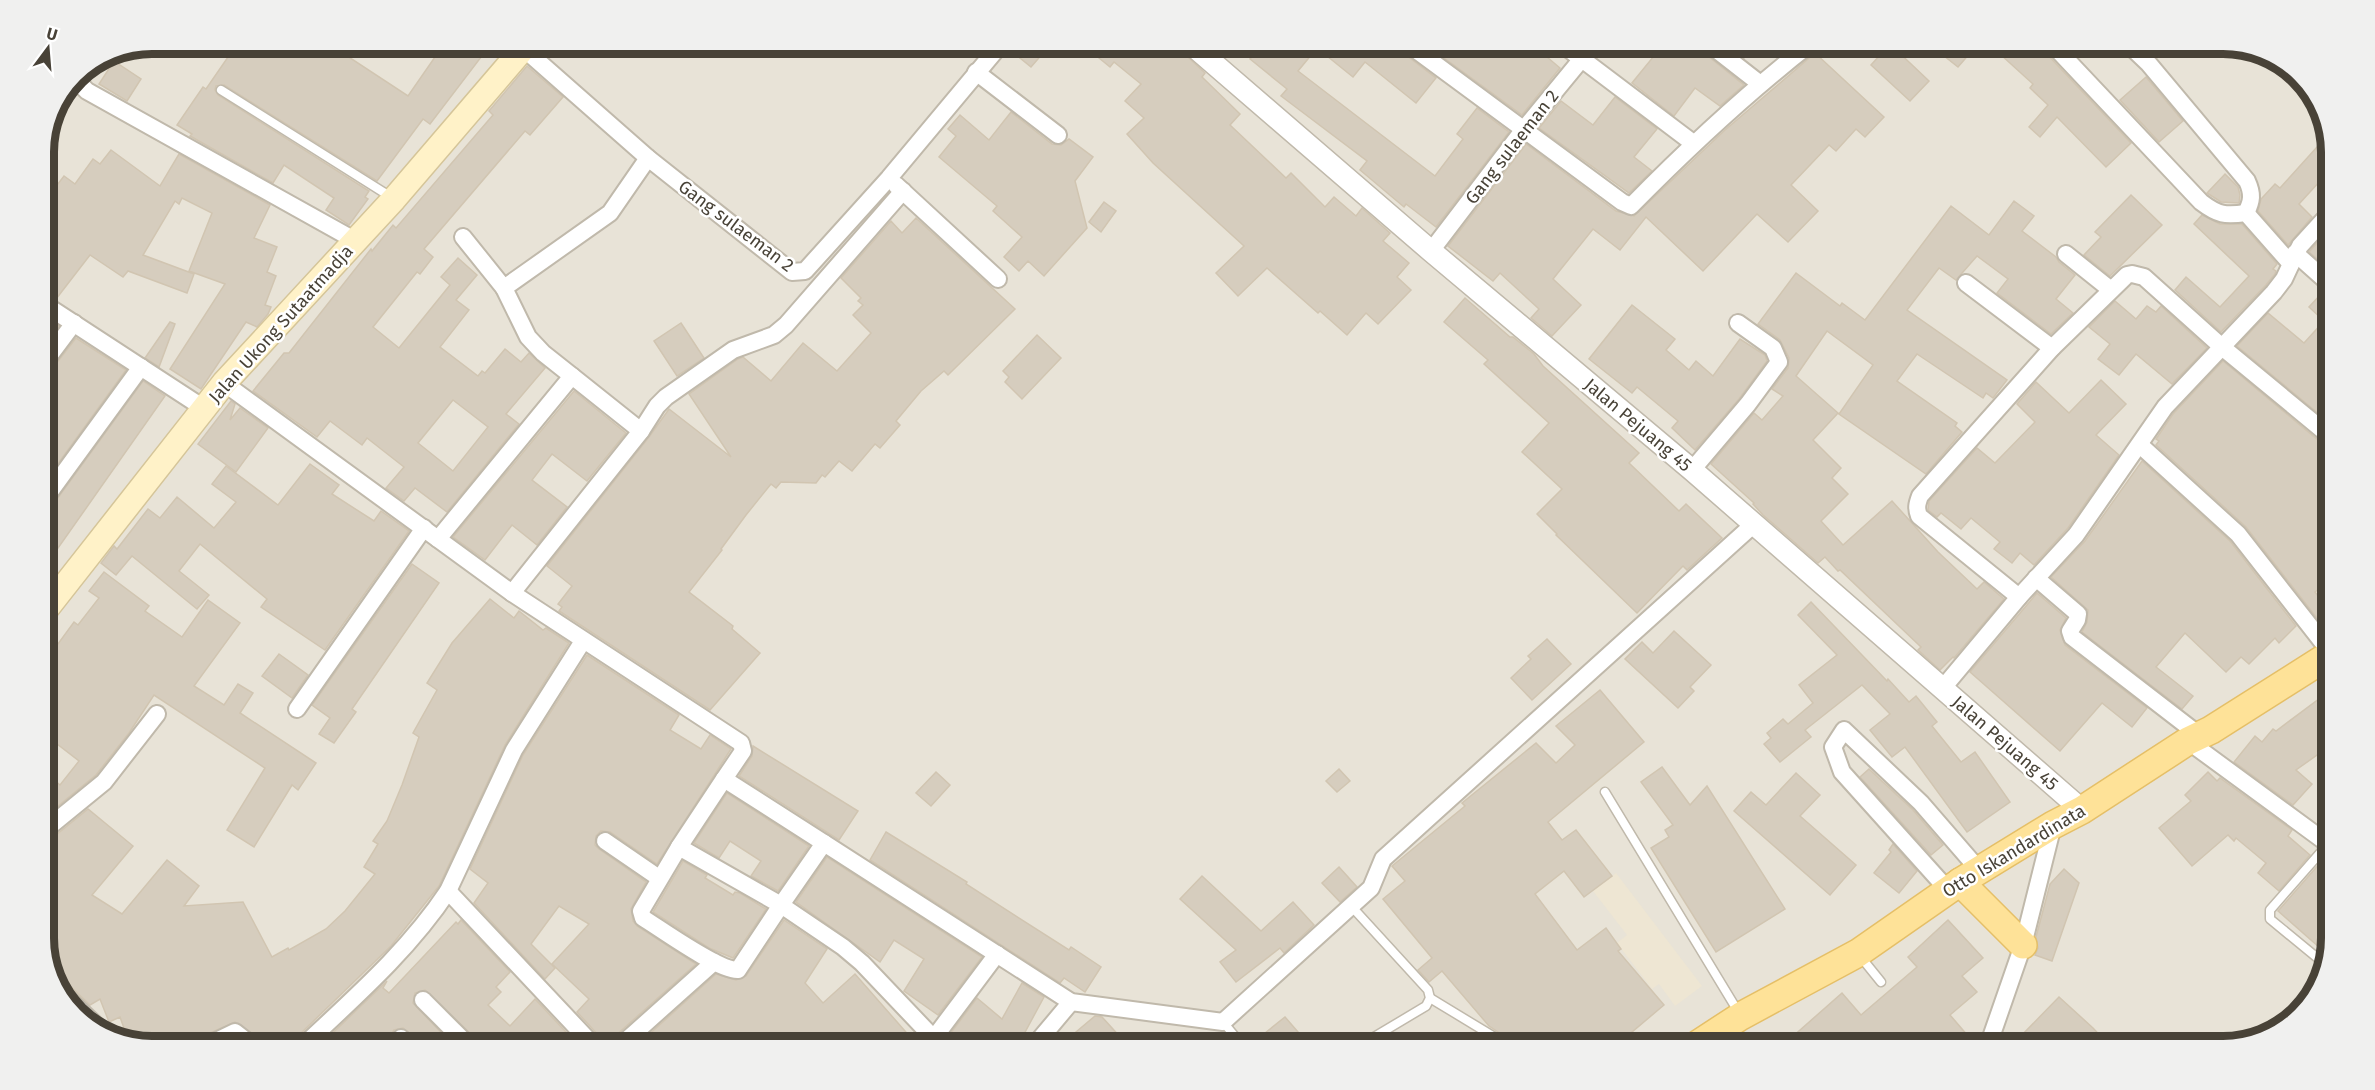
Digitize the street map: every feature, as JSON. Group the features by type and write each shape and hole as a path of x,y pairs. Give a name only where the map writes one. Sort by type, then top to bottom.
{"main road":[{"name":"Jalan Ukong Sutaatmadja","path":"54,599 224,383 394,199 518,54"},
{"name":"Otto Iskandardinata","path":"1711,1036 1741,1016 1858,953 1962,881 2053,825 2082,810 2193,738 2321,660"},
{"path":"1962,881 2023,945"}],"street":[{"name":"Gang sulaeman 2","path":"534,54 648,158 792,272 799,273 805,271 889,178 992,54"},
{"name":"Jalan Pejuang 45","path":"1203,54 1431,251 1692,470 2082,810"},
{"path":"1422,54 1622,202 1631,206 1693,143 1759,83 1797,54"},
{"path":"1576,54 1693,143"},
{"name":"Gang sulaeman 2","path":"1431,251 1524,129 1587,54"},
{"path":"1722,54 1759,83"},
{"path":"2061,54 2200,202 2226,215 2246,213"},
{"path":"2138,54 2247,181 2252,201 2246,213"},
{"path":"976,72 1058,135"},
{"path":"81,85 87,91 356,241"},
{"path":"504,288 610,213 648,158"},
{"path":"889,178 998,279"},
{"path":"512,593 642,431 657,406 671,393 733,350 774,335 786,325 903,191"},
{"path":"2246,213 2293,259 2321,278"},
{"path":"1942,689 2019,597 2076,535 2165,407 2274,292 2293,259 2321,224"},
{"path":"463,237 504,288 528,337 543,353 642,431"},
{"path":"2066,254 2111,290"},
{"path":"2019,597 1919,516 1916,509 1920,496 2052,348 2127,275 2138,274 2144,277 2222,347 2321,429"},
{"path":"1966,284 2052,348"},
{"path":"54,310 205,409"},
{"path":"54,350 74,323"},
{"path":"1692,470 1748,404 1779,362 1773,348 1738,323"},
{"path":"54,486 141,367"},
{"path":"438,539 572,376"},
{"path":"224,383 512,593 741,743 743,751 659,878 641,911 643,918 714,962 733,970 741,968 824,843"},
{"path":"2140,446 2238,534 2321,641"},
{"path":"724,779 1071,1002 1223,1022 1371,888 1383,860 1754,524"},
{"path":"297,709 424,528"},
{"path":"2036,578 2078,614 2070,631 2072,637 2193,738 2321,838"},
{"path":"314,1036 375,978 436,910 448,891 514,750 583,641"},
{"path":"54,823 104,782 157,714"},
{"path":"1844,730 1921,803 1962,881 1842,772 1833,747 1844,730"},
{"path":"1995,1036 2023,945 2053,825"},
{"path":"605,841 659,878"},
{"path":"679,847 781,905 843,947 862,963 932,1036"},
{"path":"448,891 584,1036"},
{"path":"942,1036 997,954"},
{"path":"632,1036 714,962"},
{"path":"423,1000 459,1036"},
{"path":"1043,1036 1071,1002"}],"lane":[{"path":"221,90 394,199"},
{"path":"1605,792 1741,1016"},
{"path":"2318,959 2270,919 2270,910 2321,855"},
{"path":"1352,907 1428,990 1430,998 1426,1006 1377,1036"},
{"path":"1858,953 1881,982"},
{"path":"1430,998 1493,1036"},
{"path":"1223,1022 1234,1036"}],"shaded area":[{"path":"152,54 2223,54 2260,61 2288,78 2297,87 2316,121 2321,146 2321,938 2314,975 2297,1003 2288,1012 2260,1029 2223,1036 152,1036 115,1029 92,1016 74,998 61,975 54,944 54,146 61,115 71,98 83,83 115,61"},
{"path":"1616,873 1702,986 1675,1006 1659,984 1652,989 1617,943 1627,935 1593,891"}],"building":[{"path":"230,54 344,54 408,96 437,54 483,54 430,124 423,119 377,181 224,85 216,86 215,90 218,95 369,191 365,197 368,199 349,225 326,210 334,198 284,165 273,183 190,136 192,134 177,125 203,87 206,89"},
{"path":"1015,54 1042,54 1031,67"},
{"path":"1094,54 1185,54 1205,73 1202,77 1240,114 1230,125 1286,178 1291,173 1325,207 1334,197 1356,216 1362,208 1390,233 1383,241 1409,263 1397,277 1411,290 1378,324 1366,313 1347,335 1267,268 1238,296 1216,273 1244,246 1153,163 1127,134 1144,118 1125,101 1141,84 1114,62 1110,67"},
{"path":"1254,54 1312,54 1298,71 1435,176 1463,139 1457,134 1477,108 1509,132 1436,227 1406,204 1404,207 1360,170 1367,161 1281,96 1287,89 1250,59"},
{"path":"1324,54 1405,54 1436,78 1416,103 1365,62 1353,77"},
{"path":"1439,54 1549,54 1547,57 1560,68 1522,115"},
{"path":"1651,54 1705,54 1744,85 1720,106 1695,88 1674,116 1632,83 1654,56"},
{"path":"1814,54 1884,117 1865,137 1856,129 1836,151 1829,145 1791,185 1818,211 1788,242 1757,214 1703,271 1646,217 1620,250 1593,229 1553,279 1581,305 1552,336 1531,318 1539,309 1500,273 1493,281 1448,246 1526,144 1616,211 1634,216 1725,130"},
{"path":"1881,54 1901,54 1929,81 1910,101 1871,65"},
{"path":"1942,54 1969,54 1958,67"},
{"path":"2000,54 2047,54 2131,143 2106,167 2057,117 2040,137 2029,127 2048,105 2030,88 2033,84"},
{"path":"114,61 141,79 127,101 99,84"},
{"path":"527,66 563,97 530,135 525,131 424,249 433,257 420,274 417,272 373,327 399,348 450,285 441,277 458,258 477,275 456,300 469,310 440,347 478,376 482,371 485,373 505,349 521,362 529,353 545,368 506,414 519,424 447,512 415,488 404,501 386,488 404,467 367,438 362,445 330,421 317,437 253,391 284,353 289,353 371,249 372,251 393,225 396,228 493,115 489,111","holes":["453,400 488,427 453,471 418,443"]},
{"path":"2146,77 2183,121 2159,142 2120,100"},
{"path":"1615,97 1657,129 1634,157 1652,171 1629,193 1539,128 1561,101 1593,125"},
{"path":"1011,112 1052,144 1061,145 1069,139 1093,157 1075,181 1087,228 1044,276 1028,261 1019,271 1004,257 1022,237 993,211 997,206 939,157 956,136 948,129 960,115 989,140"},
{"path":"2317,147 2321,151 2321,182 2299,204 2312,217 2288,245 2258,211 2261,199 2275,184 2280,188"},
{"path":"111,150 160,186 179,154 270,205 254,238 277,247 267,272 276,276 265,305 271,307 257,327 246,322 201,389 170,369 225,284 189,271 212,213 182,198 179,204 175,201 143,255 194,274 187,293 128,271 123,277 90,255 56,299 54,298 54,189 64,176 75,184 93,159 100,164"},
{"path":"2225,174 2238,187 2239,203 2221,202 2207,193"},
{"path":"2131,195 2162,225 2110,276 2084,255 2101,237 2095,232"},
{"path":"2014,201 2034,216 2022,231 2075,275 2056,299 2073,313 2051,334 1997,293 2008,279 1977,256 1956,280 1939,268 1907,310 2007,380 1993,398 1986,393 1983,398 1917,354 1897,381 1957,423 1955,426 1962,432 1926,474 1839,414 1873,365 1827,331 1796,376 1838,413 1813,440 1841,468 1832,478 1848,494 1821,521 1843,545 1892,501 1938,552 1977,589 1984,582 2004,599 1954,658 1940,670 1918,650 1921,647 1840,570 1838,571 1825,557 1818,563 1763,515 1754,503 1711,464 1754,413 1762,420 1783,396 1772,389 1788,368 1789,358 1780,340 1758,324 1796,273 1840,306 1842,303 1865,320 1951,206 1989,235"},
{"path":"1104,202 1116,211 1101,232 1089,222"},
{"path":"2202,215 2220,224 2242,224 2277,264 2273,269 2276,271 2275,274 2266,285 2221,332 2175,290 2186,277 2220,307 2249,276 2194,224"},
{"path":"916,218 1015,309 948,375 944,371 921,391 896,421 900,425 880,448 875,444 852,471 839,461 825,477 822,475 816,483 781,482 776,488 771,484 746,515 689,592 733,626 732,629 760,653 710,710 559,611 562,607 558,604 572,586 547,566 669,409 731,457 689,394 738,359 743,357 771,381 803,343 837,371 871,333 853,315 863,305 858,301 861,298 841,278 891,221 902,233"},
{"path":"2321,238 2321,262 2309,252"},
{"path":"2321,294 2321,318 2309,307"},
{"path":"1465,298 1510,337 1534,354 1543,366 1639,453 1629,463 1679,511 1686,504 1722,538 1687,570 1683,566 1637,613 1537,514 1562,489 1522,452 1549,423 1484,364 1488,360 1444,322"},
{"path":"2115,301 2136,319 2147,306 2156,312 2161,306 2207,348 2172,384 2136,354 2119,375 2098,359 2110,344 2089,327"},
{"path":"1632,305 1675,339 1666,350 1689,370 1696,361 1713,376 1740,339 1765,355 1767,361 1739,399 1695,450 1672,428 1678,421 1637,387 1632,393 1589,359"},
{"path":"2268,313 2304,343 2321,324 2321,416 2237,346"},
{"path":"170,322 175,324 159,367 145,358"},
{"path":"54,323 59,326 54,333"},
{"path":"681,323 704,358 677,376 654,341"},
{"path":"1037,335 1061,358 1022,399 1005,382 1009,377 1003,371"},
{"path":"76,338 126,370 54,469 54,366"},
{"path":"2223,361 2321,443 2321,587 2315,592 2321,600 2321,623 2246,527 2156,445 2159,441 2156,439 2173,414"},
{"path":"2101,380 2126,404 2096,435 2119,455 2068,528 2034,565 2020,553 2012,563 1994,549 2000,542 1971,518 1961,529 1941,513 1937,517 1928,510 1929,501 1977,448 1995,463 2035,422 2017,404 2036,382 2069,413"},
{"path":"143,381 165,396 54,554 54,503"},
{"path":"574,391 626,433 587,481 552,454 532,480 567,507 537,545 512,525 485,560 453,537"},
{"path":"231,401 235,404 230,420 240,408 268,428 236,472 198,444"},
{"path":"2142,461 2230,541 2296,626 2279,643 2275,638 2249,664 2241,657 2226,672 2185,633 2156,667 2193,696 2182,709 2082,632 2087,622 2088,610 2051,577 2085,541"},
{"path":"310,464 339,485 332,494 374,521 381,511 409,531 325,650 261,607 267,599 200,544 179,571 209,595 197,609 132,556 116,575 101,563 114,546 117,549 148,509 160,518 177,497 214,528 236,502 212,484 226,466 278,505"},
{"path":"412,564 439,583 352,709 356,712 334,743 319,734 330,718 312,705"},
{"path":"104,572 149,606 145,611 182,637 208,600 240,623 194,686 224,705 238,684 253,693 240,713 316,763 298,790 292,785 254,847 227,830 265,768 154,695 129,733 96,775 54,809 54,780 60,785 79,761 54,742 54,649 74,622 78,625 99,598 89,591"},
{"path":"2037,593 2066,618 2060,630 2065,645 2147,708 2132,727 2102,703 2060,751 1970,672"},
{"path":"490,599 514,618 519,611 543,630 546,628 569,643 505,745 439,886 391,946 298,1036 256,1036 235,1022 203,1036 133,1034 125,1032 120,1017 109,1022 100,999 90,1005 66,984 61,975 54,944 54,837 88,809 133,846 92,895 122,914 167,860 199,886 184,906 243,902 272,957 326,929 345,911 375,874 364,867 378,844 373,841 387,821 402,785 419,737 413,733 437,690 427,683 452,643"},
{"path":"1811,602 1909,702 1916,696 1937,722 1932,726 1961,762 1975,752 2010,802 1967,832 1905,747 1892,757 1870,730 1890,714 1862,685 1805,730 1811,737 1780,762 1764,744 1771,738 1767,733 1783,719 1788,724 1813,703 1799,685 1837,655 1798,615"},
{"path":"1674,631 1711,665 1690,687 1694,691 1678,708 1625,659 1642,642 1653,653"},
{"path":"1547,639 1571,664 1532,700 1511,678 1531,659 1528,656"},
{"path":"279,654 308,675 292,698 262,676"},
{"path":"587,655 679,715 670,730 701,749 710,735 731,749 657,864 610,832 601,831 596,836 595,845 599,849 646,882 631,909 633,921 637,926 696,964 615,1036 599,1036 577,1012 589,999 552,964 589,924 559,906 531,944 555,968 545,979 474,903 488,883 470,869 523,755"},
{"path":"1600,690 1644,742 1548,822 1562,840 1576,830 1612,876 1584,897 1564,871 1535,894 1577,950 1606,928 1621,949 1618,951 1664,1005 1627,1036 1624,1033 1620,1036 1502,1036 1489,1026 1442,971 1429,982 1418,970 1432,958 1383,899 1405,881 1392,866 1465,806 1462,803 1536,743 1556,763 1575,745 1556,726"},
{"path":"2321,697 2321,752 2296,770 2312,784 2293,805 2234,762 2255,736 2262,742 2273,729 2276,731"},
{"path":"753,746 858,811 839,840 739,776 752,756"},
{"path":"1662,767 1690,805 1707,786 1785,909 1716,952 1651,848 1669,837 1665,830 1673,825 1641,782"},
{"path":"1339,769 1350,781 1337,792 1326,781"},
{"path":"1869,769 1913,810 1943,845 1931,855 1860,777"},
{"path":"936,772 950,785 931,806 916,793"},
{"path":"2208,772 2217,781 2220,778 2292,830 2288,836 2310,855 2279,891 2258,873 2266,863 2236,838 2234,841 2228,835 2192,866 2159,828 2191,801 2185,795"},
{"path":"1796,773 1820,795 1800,816 1856,865 1830,895 1734,811 1751,792 1766,805"},
{"path":"727,793 809,846 778,891 751,876 761,861 730,841 719,858 694,843"},
{"path":"886,832 967,882 966,884 1069,950 1071,947 1101,967 1085,992 1064,978 1060,983 870,860"},
{"path":"1893,844 1917,871 1899,893 1874,873 1891,852 1889,850"},
{"path":"827,857 982,957 938,1015 904,991 924,959 894,940 880,962 796,902"},
{"path":"683,861 707,875 705,878 733,895 735,892 740,893 766,909 733,958 709,948 653,912"},
{"path":"2321,862 2320,948 2278,911"},
{"path":"1339,867 1357,887 1340,902 1322,883"},
{"path":"2064,869 2079,883 2052,961 2035,955 2038,948 2036,937 2050,884"},
{"path":"1202,876 1261,931 1293,902 1314,925 1284,953 1280,948 1236,982 1220,962 1236,950 1180,899"},
{"path":"461,920 510,972 496,987 501,992 488,1005 510,1026 535,999 570,1036 473,1036 425,990 415,993 413,1003 444,1036 412,1036 403,1028 394,1030 391,1036 330,1036 387,981 383,988 389,993 456,922 458,924"},
{"path":"784,920 827,949 805,983 823,1003 855,974 909,1036 647,1036 716,974 736,980 746,976"},
{"path":"1948,920 1983,958 1962,976 1977,992 1950,1015 1968,1036 1793,1036 1842,993 1861,1015 1917,967 1908,957"},
{"path":"1022,983 1044,997 1023,1036 948,1036 977,998 1002,1019"},
{"path":"2059,997 2101,1036 2021,1036"},
{"path":"1095,1016 1102,1017 1119,1036 1071,1036"},
{"path":"1285,1017 1301,1036 1261,1036"}]}
